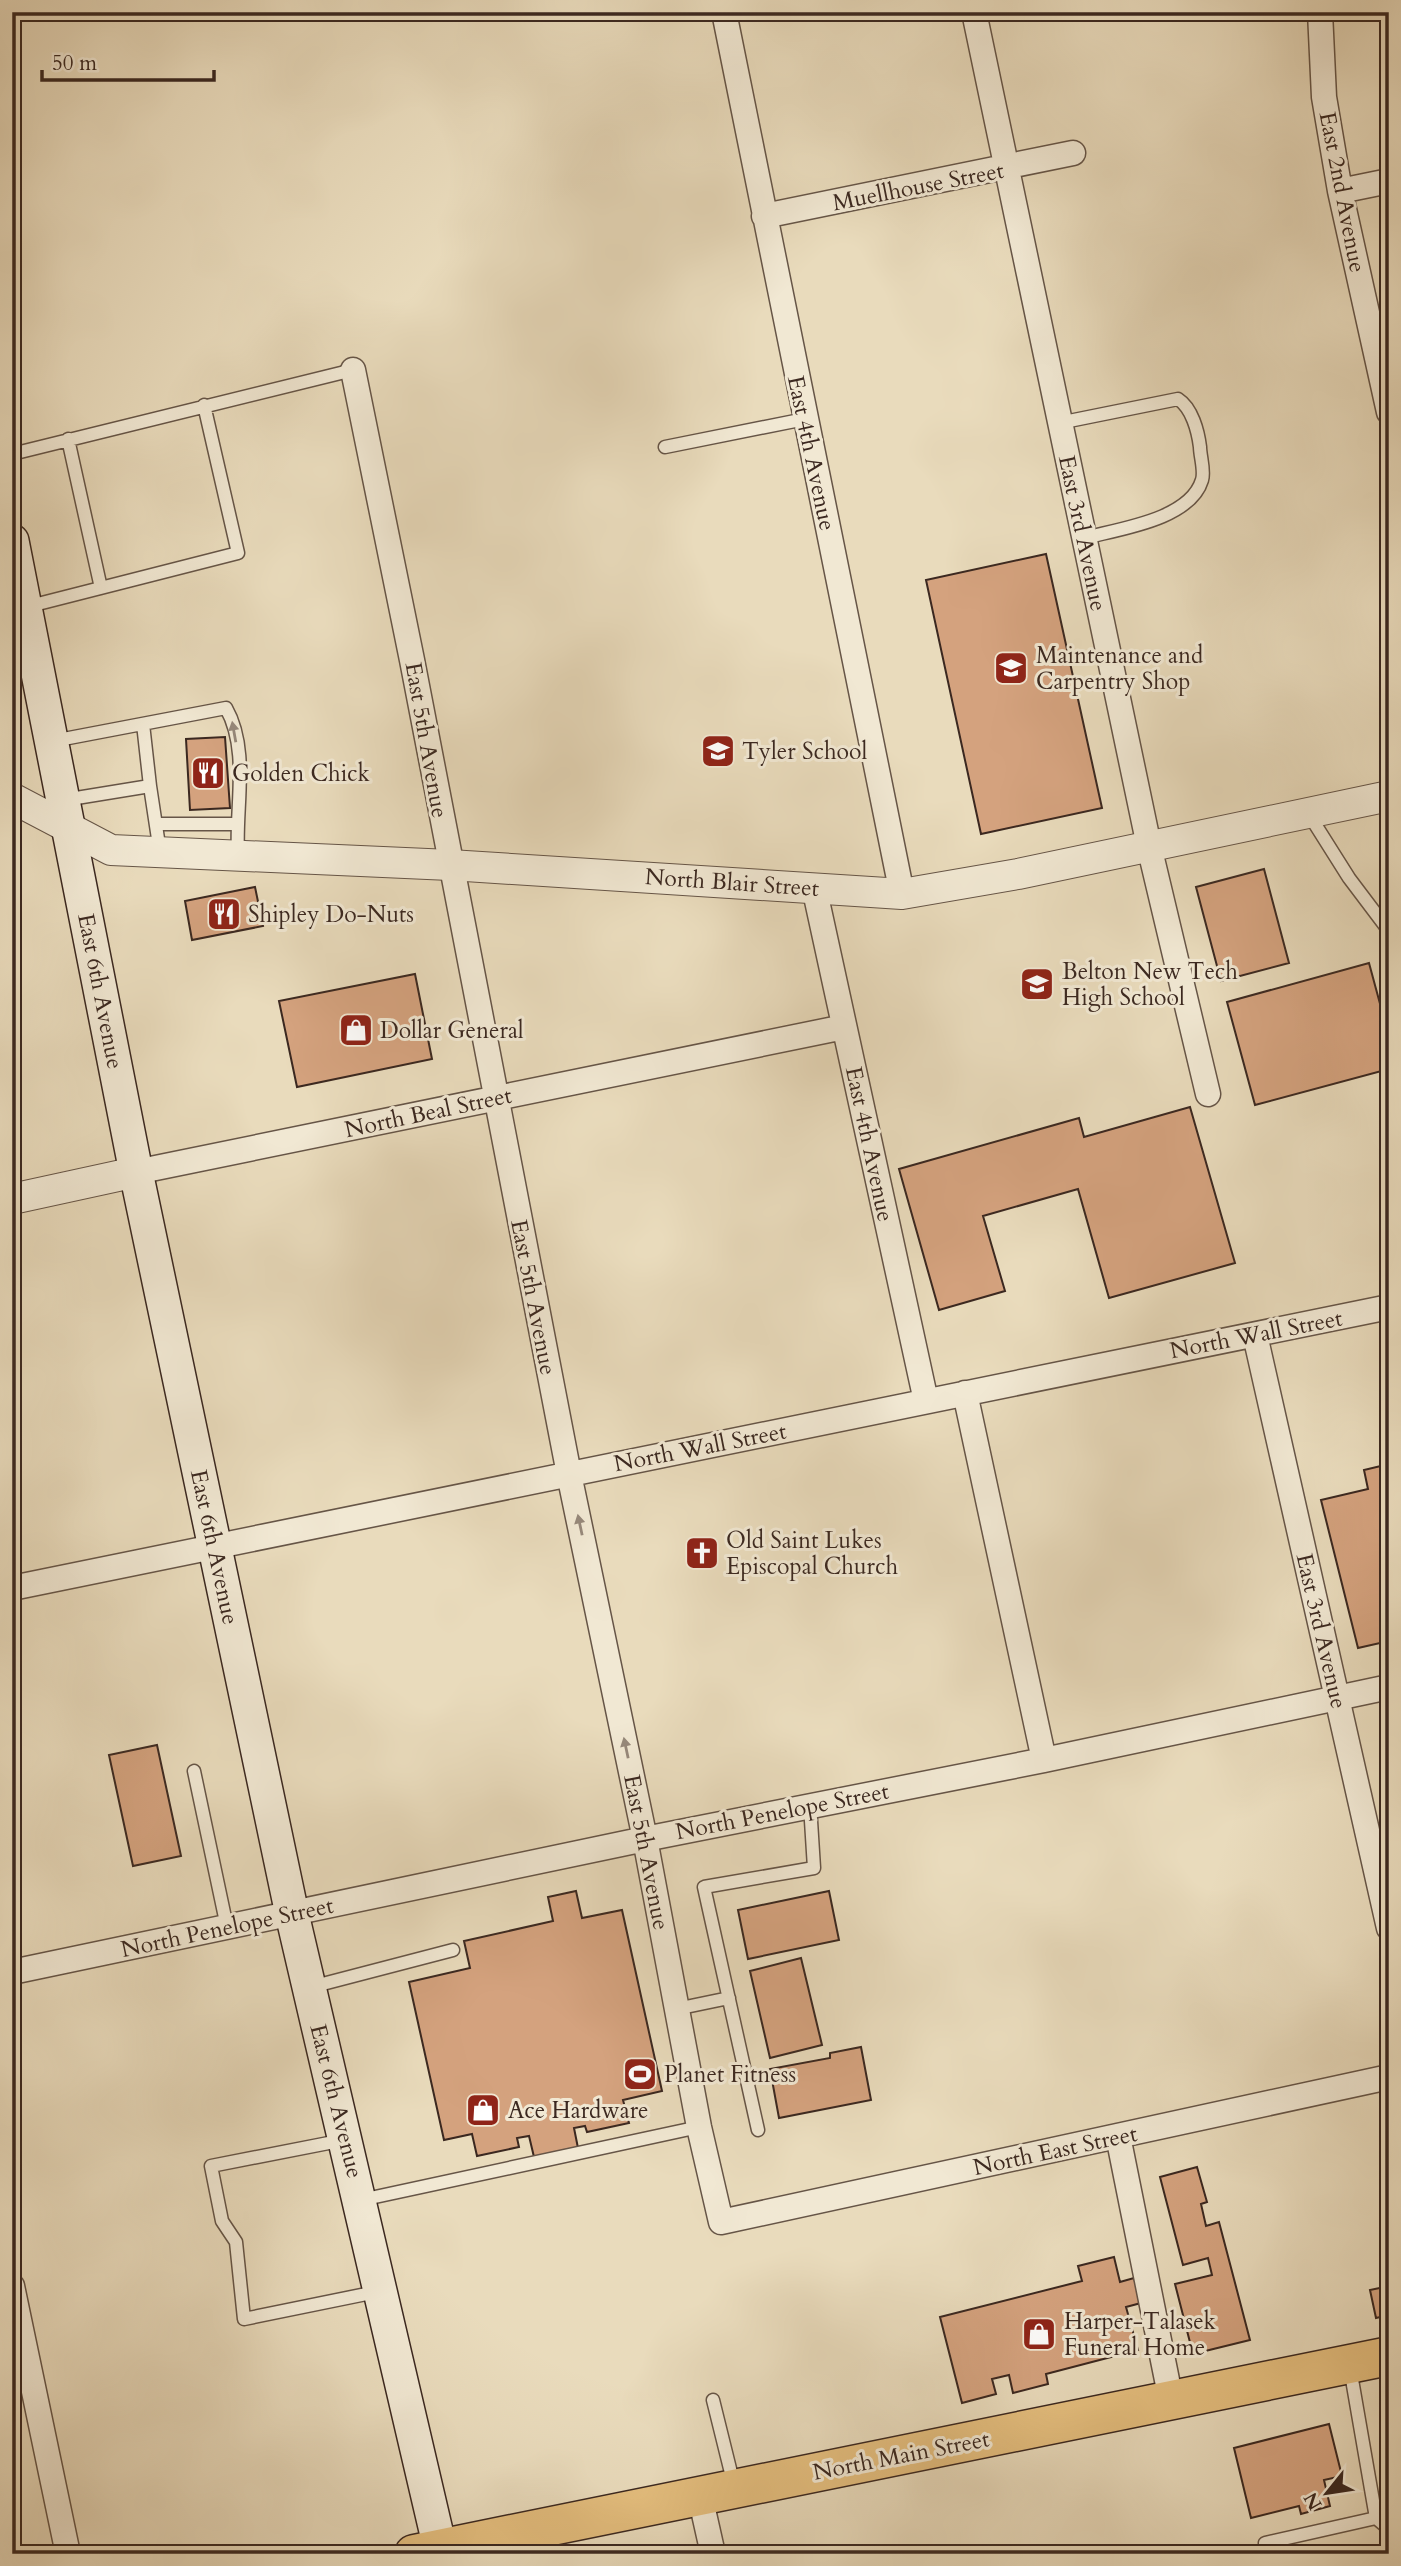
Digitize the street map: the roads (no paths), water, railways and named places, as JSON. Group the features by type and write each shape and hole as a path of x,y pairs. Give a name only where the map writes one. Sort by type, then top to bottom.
{"main road":[{"name":"East 6th Avenue","path":"12,541 136,1172 292,1914 381,2291 427,2551"},
{"name":"North Main Street","path":"427,2551 1171,2400 1378,2362"}],"street":[{"name":"East 4th Avenue","path":"724,12 902,894"},
{"name":"East 3rd Avenue","path":"974,12 1149,846 1208,1094"},
{"name":"East 2nd Avenue","path":"1320,12 1324,97 1340,191 1386,381 1389,411"},
{"name":"Muellhouse Street","path":"764,216 1006,169 1073,153"},
{"path":"1340,191 1389,181"},
{"name":"East 5th Avenue","path":"353,370 412,660 569,1474 645,1839 699,2127 721,2222"},
{"name":"North Blair Street","path":"18,808 67,815 111,850 158,838 238,855 450,865 902,894 1018,874 1389,796"},
{"name":"East 4th Avenue","path":"814,887 926,1401"},
{"name":"North Beal Street","path":"12,1199 844,1027"},
{"name":"North Wall Street","path":"12,1588 1389,1307"},
{"name":"East 3rd Avenue","path":"1255,1335 1389,1928"},
{"path":"965,1393 1044,1760"},
{"name":"North Penelope Street","path":"12,1972 1389,1687"},
{"name":"North East Street","path":"721,2222 1389,2077"},
{"path":"1118,2136 1171,2400"},
{"path":"13,2296 68,2554"},
{"path":"713,2554 718,2492"}],"lane":[{"path":"12,454 353,370"},
{"path":"1059,423 1178,399 1186,404 1199,435 1202,479 1187,503 1162,517 1084,538"},
{"path":"25,607 238,554 204,405"},
{"path":"665,447 805,419"},
{"path":"68,439 101,587"},
{"path":"52,741 226,708 233,721 240,802 236,824 238,855"},
{"path":"143,724 158,838 236,824"},
{"path":"67,815 150,786"},
{"path":"1308,813 1349,878 1389,931"},
{"path":"194,1771 227,1927"},
{"path":"758,2130 704,1887 814,1868 810,1805"},
{"path":"309,1987 453,1950"},
{"path":"676,2009 729,1998"},
{"path":"361,2201 699,2127"},
{"path":"347,2140 211,2166 222,2221 236,2242 244,2319 381,2291"},
{"path":"1376,2518 1378,2362"},
{"path":"713,2400 718,2492"},
{"path":"1376,2518 1389,2529"},
{"path":"1265,2543 1376,2518"}],"place":[{"name":"Maintenance and Carpentry Shop","path":"1011,668"},
{"name":"Tyler School","path":"718,751"},
{"name":"Golden Chick","path":"208,773"},
{"name":"Shipley Do-Nuts","path":"224,914"},
{"name":"Belton New Tech High School","path":"1037,984"},
{"name":"Dollar General","path":"356,1030"},
{"name":"Old Saint Lukes Episcopal Church","path":"702,1553"},
{"name":"Planet Fitness","path":"640,2074"},
{"name":"Ace Hardware","path":"483,2110"},
{"name":"Harper-Talasek Funeral Home","path":"1039,2334"}]}
